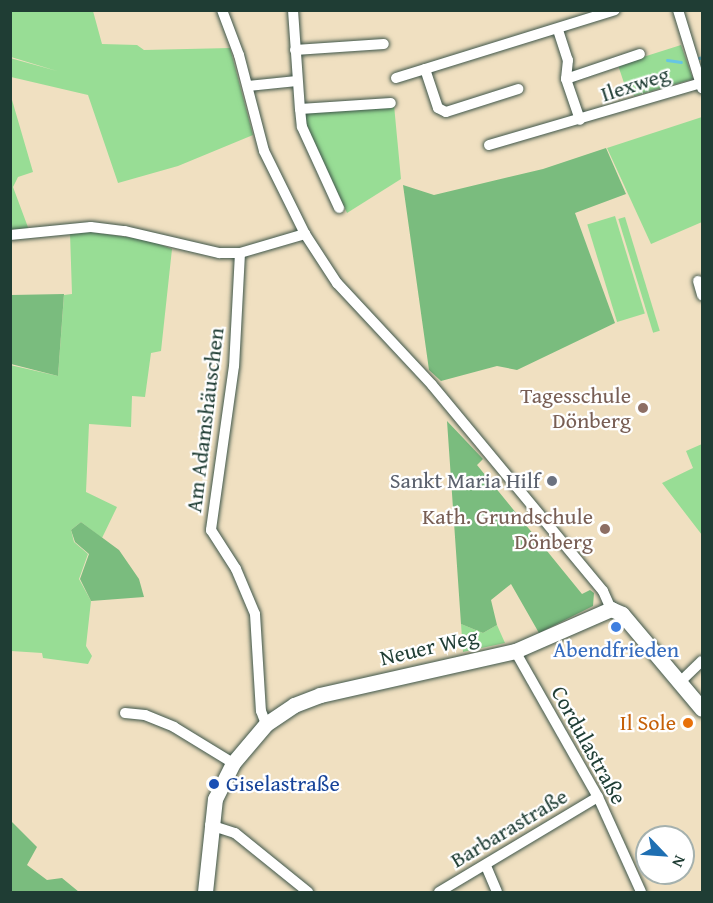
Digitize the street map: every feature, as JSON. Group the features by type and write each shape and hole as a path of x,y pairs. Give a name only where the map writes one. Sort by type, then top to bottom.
{"street":[{"path":"222,10 248,86 264,151 305,234 337,283 420,371 603,591 611,609 622,614 702,709"},
{"path":"293,10 302,127 339,208"},
{"path":"396,78 558,30 615,10"},
{"path":"678,10 702,85"},
{"name":"Ilexweg","path":"558,30 568,60 566,78 580,120"},
{"path":"295,51 384,44"},
{"name":"Ilexweg","path":"566,78 640,54"},
{"path":"425,69 438,108 446,111 518,89"},
{"path":"248,86 297,81"},
{"name":"Ilexweg","path":"489,145 702,85"},
{"path":"300,109 392,103"},
{"path":"10,235 91,227 125,231 209,252 240,253 305,234"},
{"name":"Am Adamshäuschen","path":"240,253 234,366 211,530 236,569 255,614 262,727"},
{"path":"698,280 702,295"},
{"name":"Neuer Weg","path":"262,727 320,695 515,651 611,609"},
{"name":"Cordulastraße","path":"515,651 598,797 641,892"},
{"path":"680,682 702,661"},
{"path":"125,713 145,715 174,727 233,763"},
{"path":"205,892 210,825 215,799 233,763 262,727"},
{"name":"Barbarastraße","path":"439,892 598,797"},
{"path":"210,825 235,833 308,892"},
{"path":"486,866 497,892"}],"green space":[{"path":"11,10 93,11 102,44 137,45 144,50 230,48 253,135 178,166 118,183 88,95 11,77 10,58 57,71 11,57"},
{"path":"681,45 693,79 634,96 630,85 624,83 618,65"},
{"path":"10,93 33,172 18,177 13,187 29,230 11,233"},
{"path":"394,105 401,179 347,213 306,125 304,111"},
{"path":"702,117 702,222 651,244 607,148"},
{"path":"606,148 626,194 575,213 615,323 517,370 497,366 441,381 429,370 403,185 434,195 543,169"},
{"path":"615,216 645,314 617,322 587,224"},
{"path":"625,217 660,331 653,333 618,219"},
{"path":"90,232 148,240 172,249 161,351 151,353 145,397 132,396 131,427 89,424 86,492 117,507 102,538 81,522 71,530 74,542 88,554 79,579 91,601 86,646 92,656 88,664 43,658 42,653 11,651 10,365 58,376 64,295 72,294 70,233"},
{"path":"64,294 58,376 11,364 11,295"},
{"path":"447,421 483,459 477,465 582,594 590,590 594,593 593,606 539,633 511,584 491,600 497,625 483,633 461,624"},
{"path":"702,444 702,535 662,483 693,468 686,451"},
{"path":"81,522 119,550 139,579 144,597 91,601 80,579 89,554 75,542 71,530"},
{"path":"461,624 483,633 497,625 505,643 463,652"},
{"path":"10,820 37,847 27,865 47,880 62,878 79,892 11,892"}],"waterway":[{"path":"667,60 681,62"}],"place":[{"name":"Tagesschule Dönberg","path":"643,408"},
{"name":"Sankt Maria Hilf","path":"552,481"},
{"name":"Kath. Grundschule Dönberg","path":"605,529"},
{"name":"Abendfrieden","path":"616,627"},
{"name":"Il Sole","path":"688,723"},
{"name":"Giselastraße","path":"214,784"}]}
